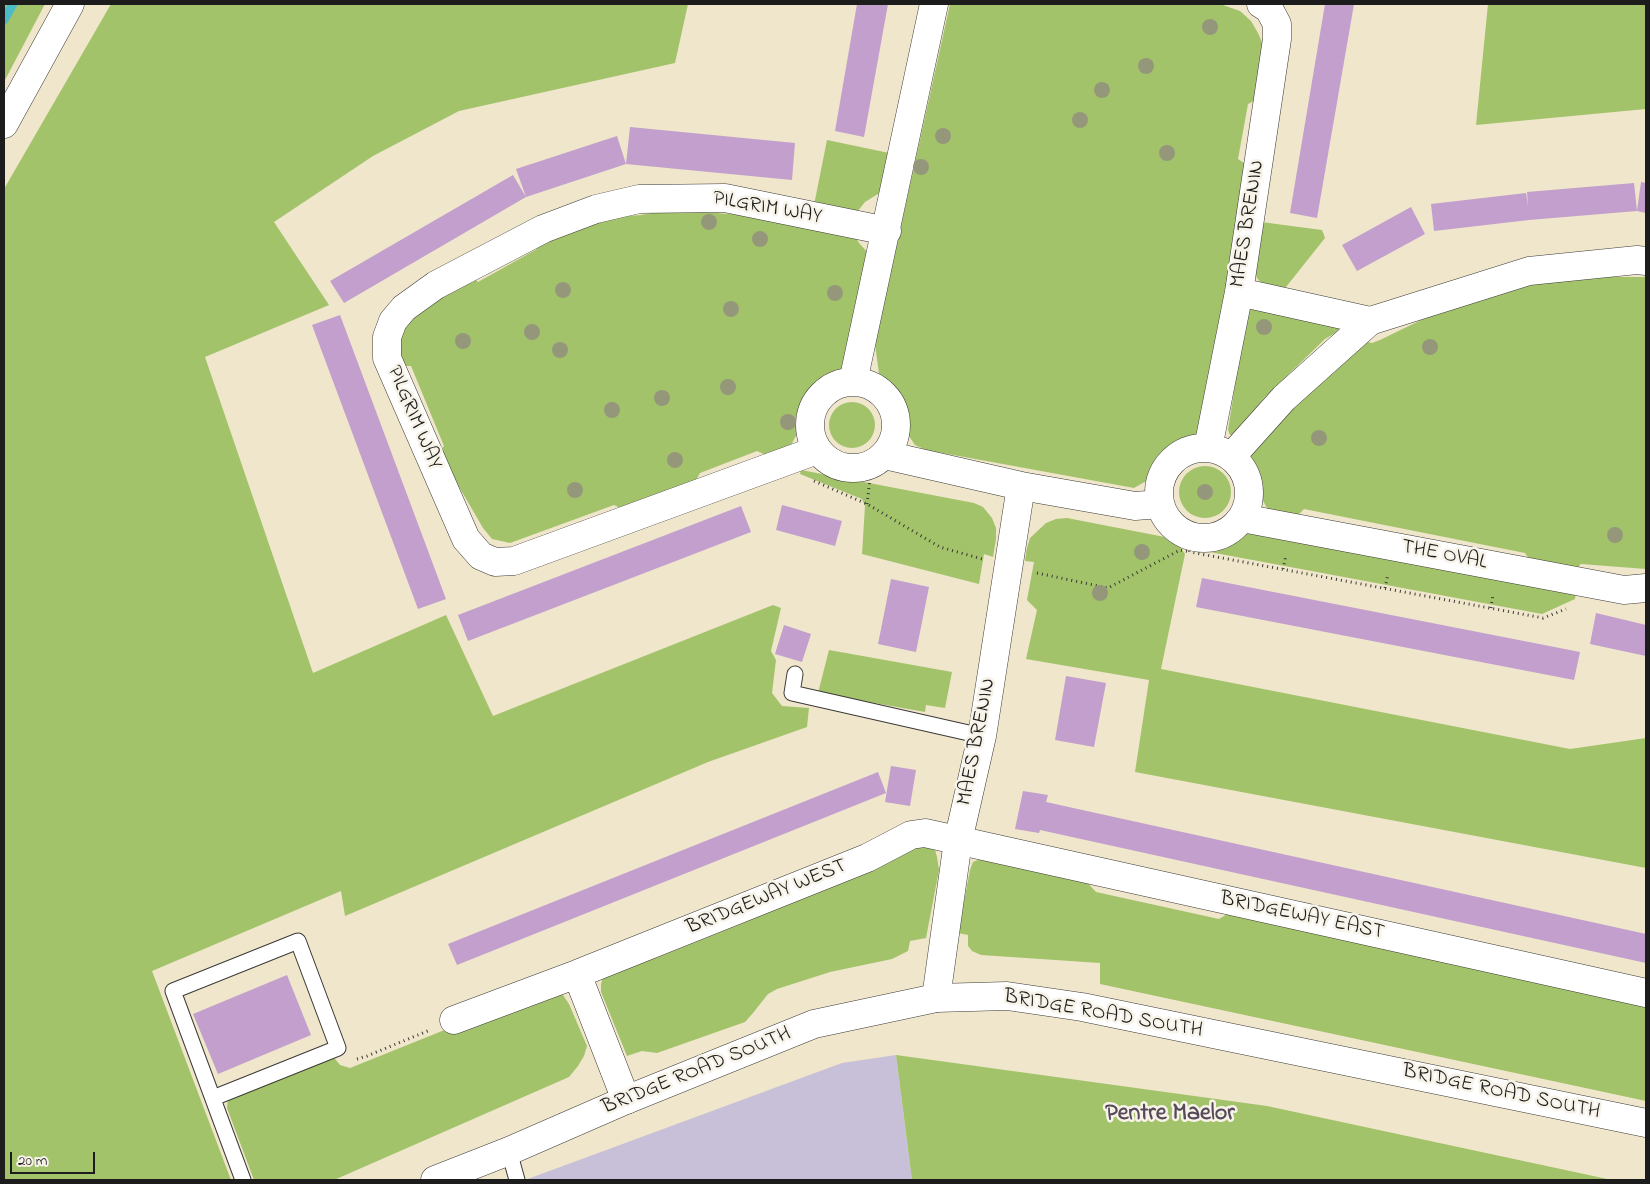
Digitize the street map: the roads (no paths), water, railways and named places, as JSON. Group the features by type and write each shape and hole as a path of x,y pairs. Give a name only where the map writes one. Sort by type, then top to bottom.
{"street":[{"path":"4,124 70,4"},
{"path":"853,382 887,231 934,4"},
{"name":"MAES BRENIN","path":"1220,453 1239,292 1277,39 1277,24 1269,9 1262,4"},
{"name":"PILGRIM WAY","path":"817,450 514,561 495,562 481,556 466,539 387,358 387,337 393,321 404,308 436,286 543,228 596,209 639,199 725,198 887,231"},
{"path":"1220,453 1370,321 1529,271 1637,260 1646,261"},
{"path":"1239,292 1370,321"},
{"path":"853,382 877,389 886,398 896,420 895,433 892,445 878,459 860,468 848,468 836,466 825,459 817,450 811,438 809,424 812,411 818,399 828,390 840,384 853,382"},
{"path":"1194,449 1220,453 1244,472 1249,488 1248,503 1242,518 1232,529 1218,536 1202,538 1187,535 1175,528 1166,517 1160,504 1159,490 1162,476 1170,464 1181,454 1194,449"},
{"path":"878,459 1135,506 1160,504"},
{"name":"MAES BRENIN","path":"936,998 958,841 982,736 1021,486"},
{"name":"THE OVAL","path":"1242,518 1624,590 1646,588"},
{"name":"BRIDGEWAY WEST","path":"454,1020 576,974 867,858 911,835 925,833 958,841"},
{"name":"BRIDGEWAY EAST","path":"958,841 1646,993"},
{"path":"576,974 626,1100"},
{"name":"BRIDGE ROAD SOUTH","path":"435,1180 814,1024 936,998 1007,996 1082,1007 1646,1123"}],"lane":[{"path":"795,674 792,692 982,736"},
{"path":"213,1098 338,1048 298,941 173,991 243,1180"},
{"path":"509,1151 517,1180"}],"waterway":[{"path":"4,20 13,4"}],"district":[{"name":"Pentre Maelor","path":"1170,1115"}]}
